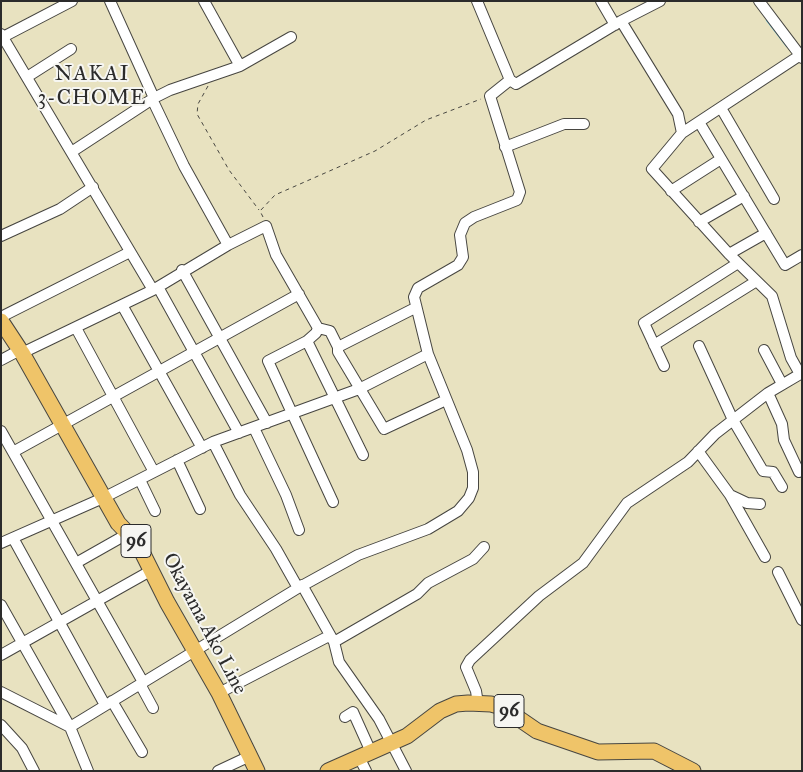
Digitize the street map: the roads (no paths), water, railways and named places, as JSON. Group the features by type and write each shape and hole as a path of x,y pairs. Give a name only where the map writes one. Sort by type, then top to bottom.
{"main road":[{"name":"Okayama Ako Line","path":"1,319 118,523 138,544 167,602 219,693 257,771"},
{"name":"96","path":"328,771 420,728 440,711 456,704 478,704 502,707 537,731 551,738 598,752 654,751 693,771"}],"street":[{"path":"72,1 2,36 94,187 130,252 155,288 194,353 239,433"},
{"path":"110,1 184,166 228,244"},
{"path":"204,1 240,66"},
{"path":"477,1 510,80 516,84 618,23 660,1"},
{"path":"601,1 618,23 678,114 682,133"},
{"path":"478,704 476,691 466,667 470,660 539,596 582,563 628,503 688,462 733,420 768,393 801,373 791,358 772,296 755,282 670,191 652,169 682,133 799,56 759,1"},
{"path":"72,151 153,98 170,90 240,66 291,37"},
{"path":"27,77 71,49"},
{"path":"70,726 300,587 358,555 428,529 458,510 469,498 473,488 473,472 428,354 415,308 414,297 418,288 458,265 463,257 460,235 465,223 474,217 517,200 520,192 490,96 510,80"},
{"path":"720,108 774,199"},
{"path":"700,122 785,265 802,255"},
{"path":"506,147 564,124 584,124"},
{"path":"670,191 722,159"},
{"path":"1,236 60,209 94,187"},
{"path":"699,222 744,196"},
{"path":"1,360 76,328 122,305 155,288 228,244 266,226 276,256 318,328 330,331 338,347 338,352 384,429 446,400"},
{"path":"729,254 766,232"},
{"path":"1,319 130,252"},
{"path":"664,366 644,323 738,264"},
{"path":"182,270 267,423"},
{"path":"654,345 755,282"},
{"path":"13,452 299,294"},
{"path":"122,305 202,448"},
{"path":"338,347 415,308"},
{"path":"76,328 112,398 154,472"},
{"path":"318,328 316,333 307,341 268,361 333,502"},
{"path":"307,341 363,454"},
{"path":"699,346 733,420 763,471 773,472 782,487"},
{"path":"764,350 782,384"},
{"path":"1,543 103,498 214,442 359,389 428,354"},
{"path":"768,393 782,424 784,440 799,472"},
{"path":"254,428 286,495 299,530"},
{"path":"1,431 97,601 153,708"},
{"path":"214,442 240,495 321,616 339,662 379,719 406,771"},
{"path":"698,451 730,495 765,557"},
{"path":"177,460 200,509"},
{"path":"140,480 155,511"},
{"path":"730,495 747,503 760,504"},
{"path":"76,563 129,533"},
{"path":"13,538 59,622 142,752"},
{"path":"219,693 331,639 417,594 428,583 473,559 484,546"},
{"path":"1,655 152,570"},
{"path":"778,572 802,620"},
{"path":"1,605 70,726 88,771"},
{"path":"1,692 70,726"},
{"path":"345,716 352,712 365,755 366,771"},
{"path":"1,725 22,748 34,771"},
{"path":"223,770 250,756"}],"waterway":[{"path":"767,20 787,46"}],"district":[{"name":"NAKAI 3-CHOME","path":"92,87"}]}
